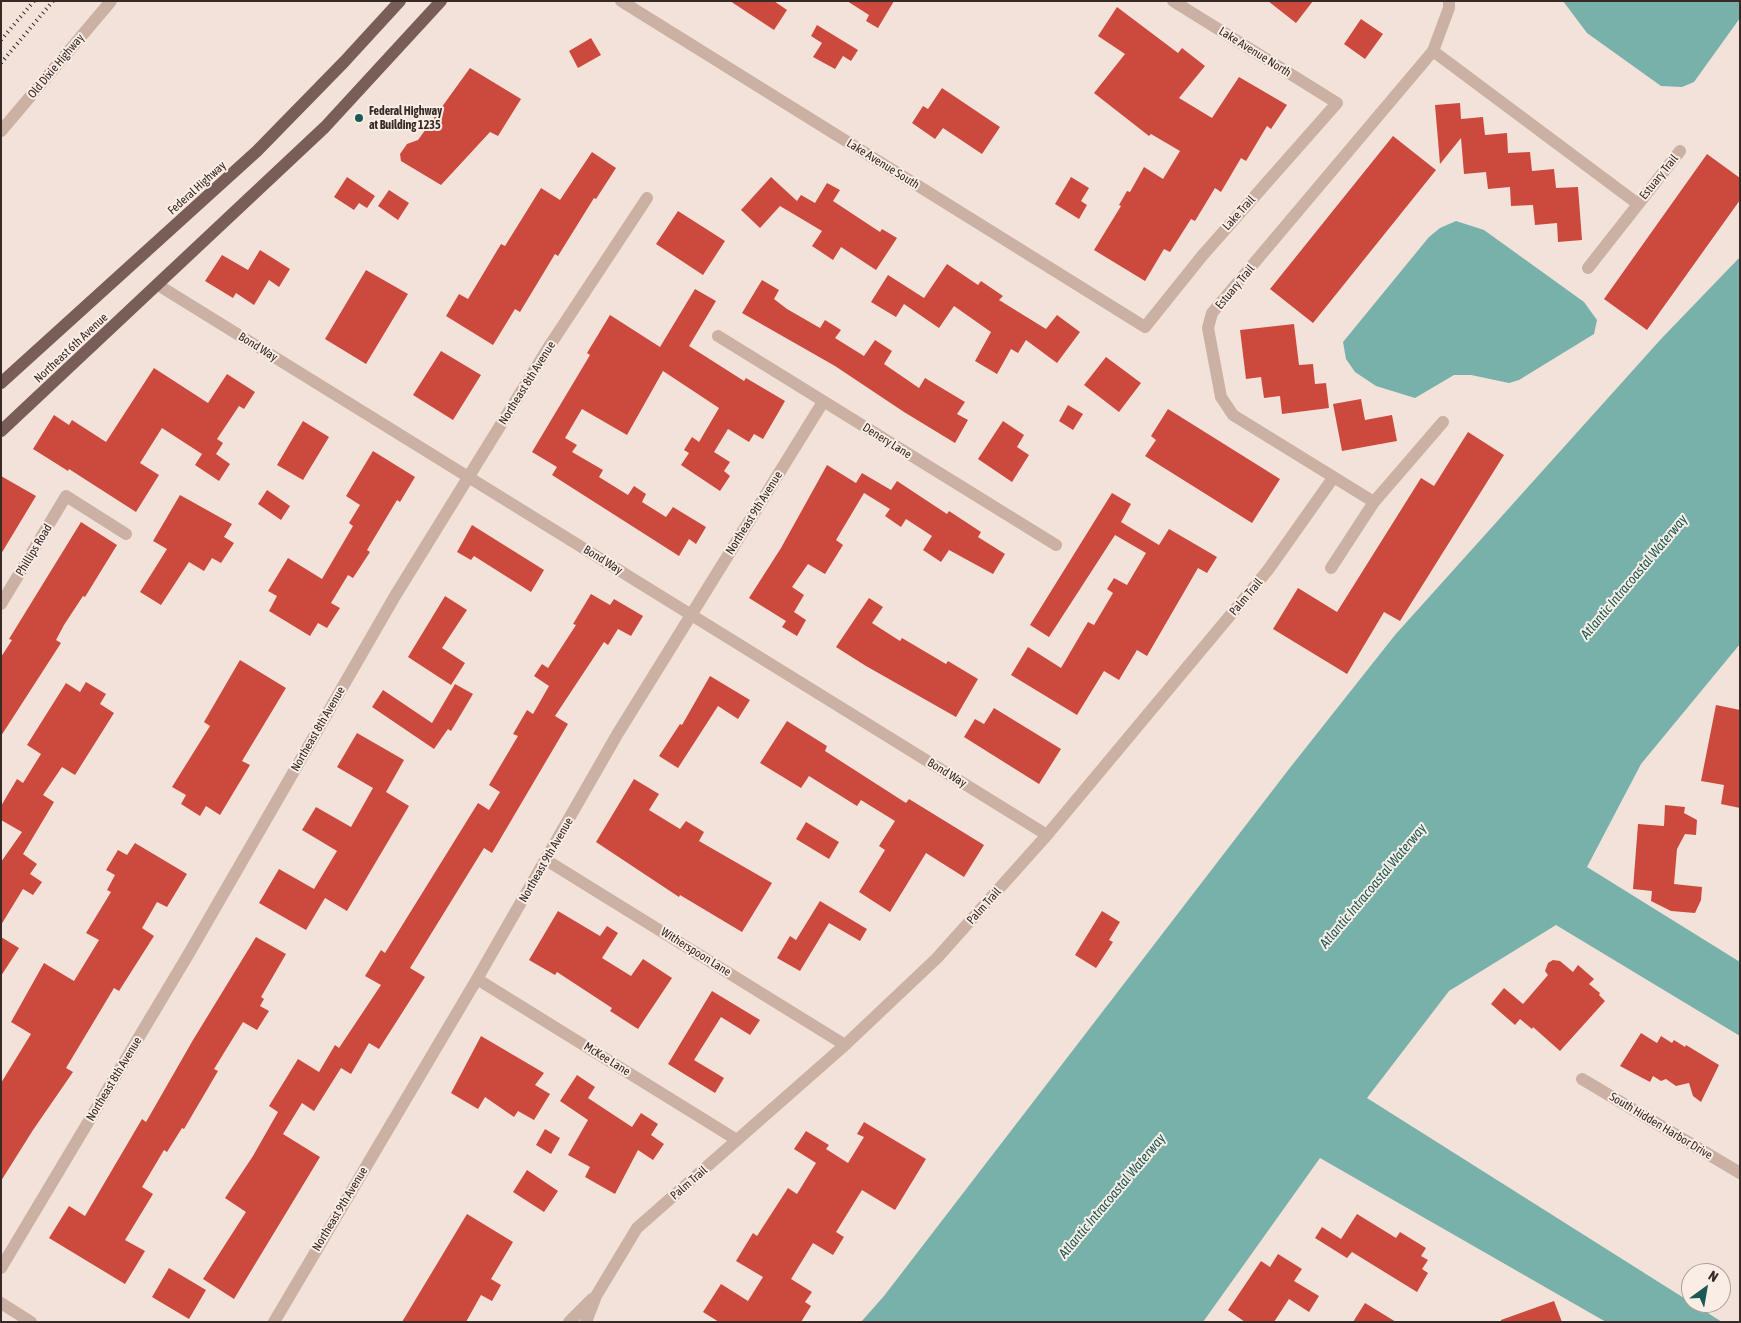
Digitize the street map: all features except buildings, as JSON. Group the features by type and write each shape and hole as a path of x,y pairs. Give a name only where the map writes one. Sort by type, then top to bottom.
{"main road":[{"name":"Federal Highway","path":"1,383 258,151 400,1"},
{"path":"158,285 325,127 441,1"},
{"name":"Northeast 6th Avenue","path":"1,431 158,285"}],"street":[{"name":"Old Dixie Highway","path":"1,132 111,1"},
{"name":"Lake Avenue South","path":"621,1 1145,327"},
{"name":"Lake Avenue North","path":"1173,1 1337,103"},
{"name":"Estuary Trail","path":"1374,502 1233,415 1221,397 1208,328 1212,313 1433,51 1449,8 1449,1"},
{"name":"Estuary Trail","path":"1433,51 1638,204"},
{"name":"Lake Trail","path":"1145,327 1202,256 1337,103"},
{"name":"Estuary Trail","path":"1588,268 1680,151"},
{"name":"Northeast 8th Avenue","path":"1,1268 188,955 395,596 550,345 647,198"},
{"name":"Bond Way","path":"158,285 1047,835"},
{"name":"Denery Lane","path":"718,336 1056,545"},
{"name":"Northeast 9th Avenue","path":"274,1322 477,979 618,733 823,402"},
{"path":"1331,568 1374,502 1443,422"},
{"name":"Palm Trail","path":"586,1322 596,1296 637,1228 845,1045 937,958 1047,835 1268,570 1333,478"},
{"name":"Phillips Road","path":"1,604 66,496 126,534"},
{"name":"Witherspoon Lane","path":"546,860 845,1045"},
{"name":"McKee Lane","path":"477,979 737,1140"},
{"name":"South Hidden Harbor Drive","path":"1582,1079 1740,1172"},
{"name":"Palm Trail","path":"569,1322 596,1296"},
{"path":"1,1303 31,1322"}],"water":[{"path":"1563,1 1740,1 1740,18 1694,82 1682,87 1661,86 1587,33"},
{"path":"1456,221 1484,230 1584,302 1597,320 1594,334 1519,380 1509,383 1471,375 1454,375 1415,398 1376,386 1355,372 1346,359 1343,342 1429,237 1440,228"},
{"name":"Atlantic Intracoastal Waterway","path":"1740,257 1740,644 1641,764 1587,867 1740,962 1740,1036 1556,925 1449,991 1367,1098 1681,1296 1681,1313 1708,1313 1722,1322 1606,1322 1320,1158 1203,1322 861,1322 884,1296 1289,769 1395,635 1661,339"}],"railway":[{"path":"1,40 34,1"},
{"path":"1,63 53,1"}],"place":[{"name":"Federal Highway at Building 1235","path":"359,118"}]}
